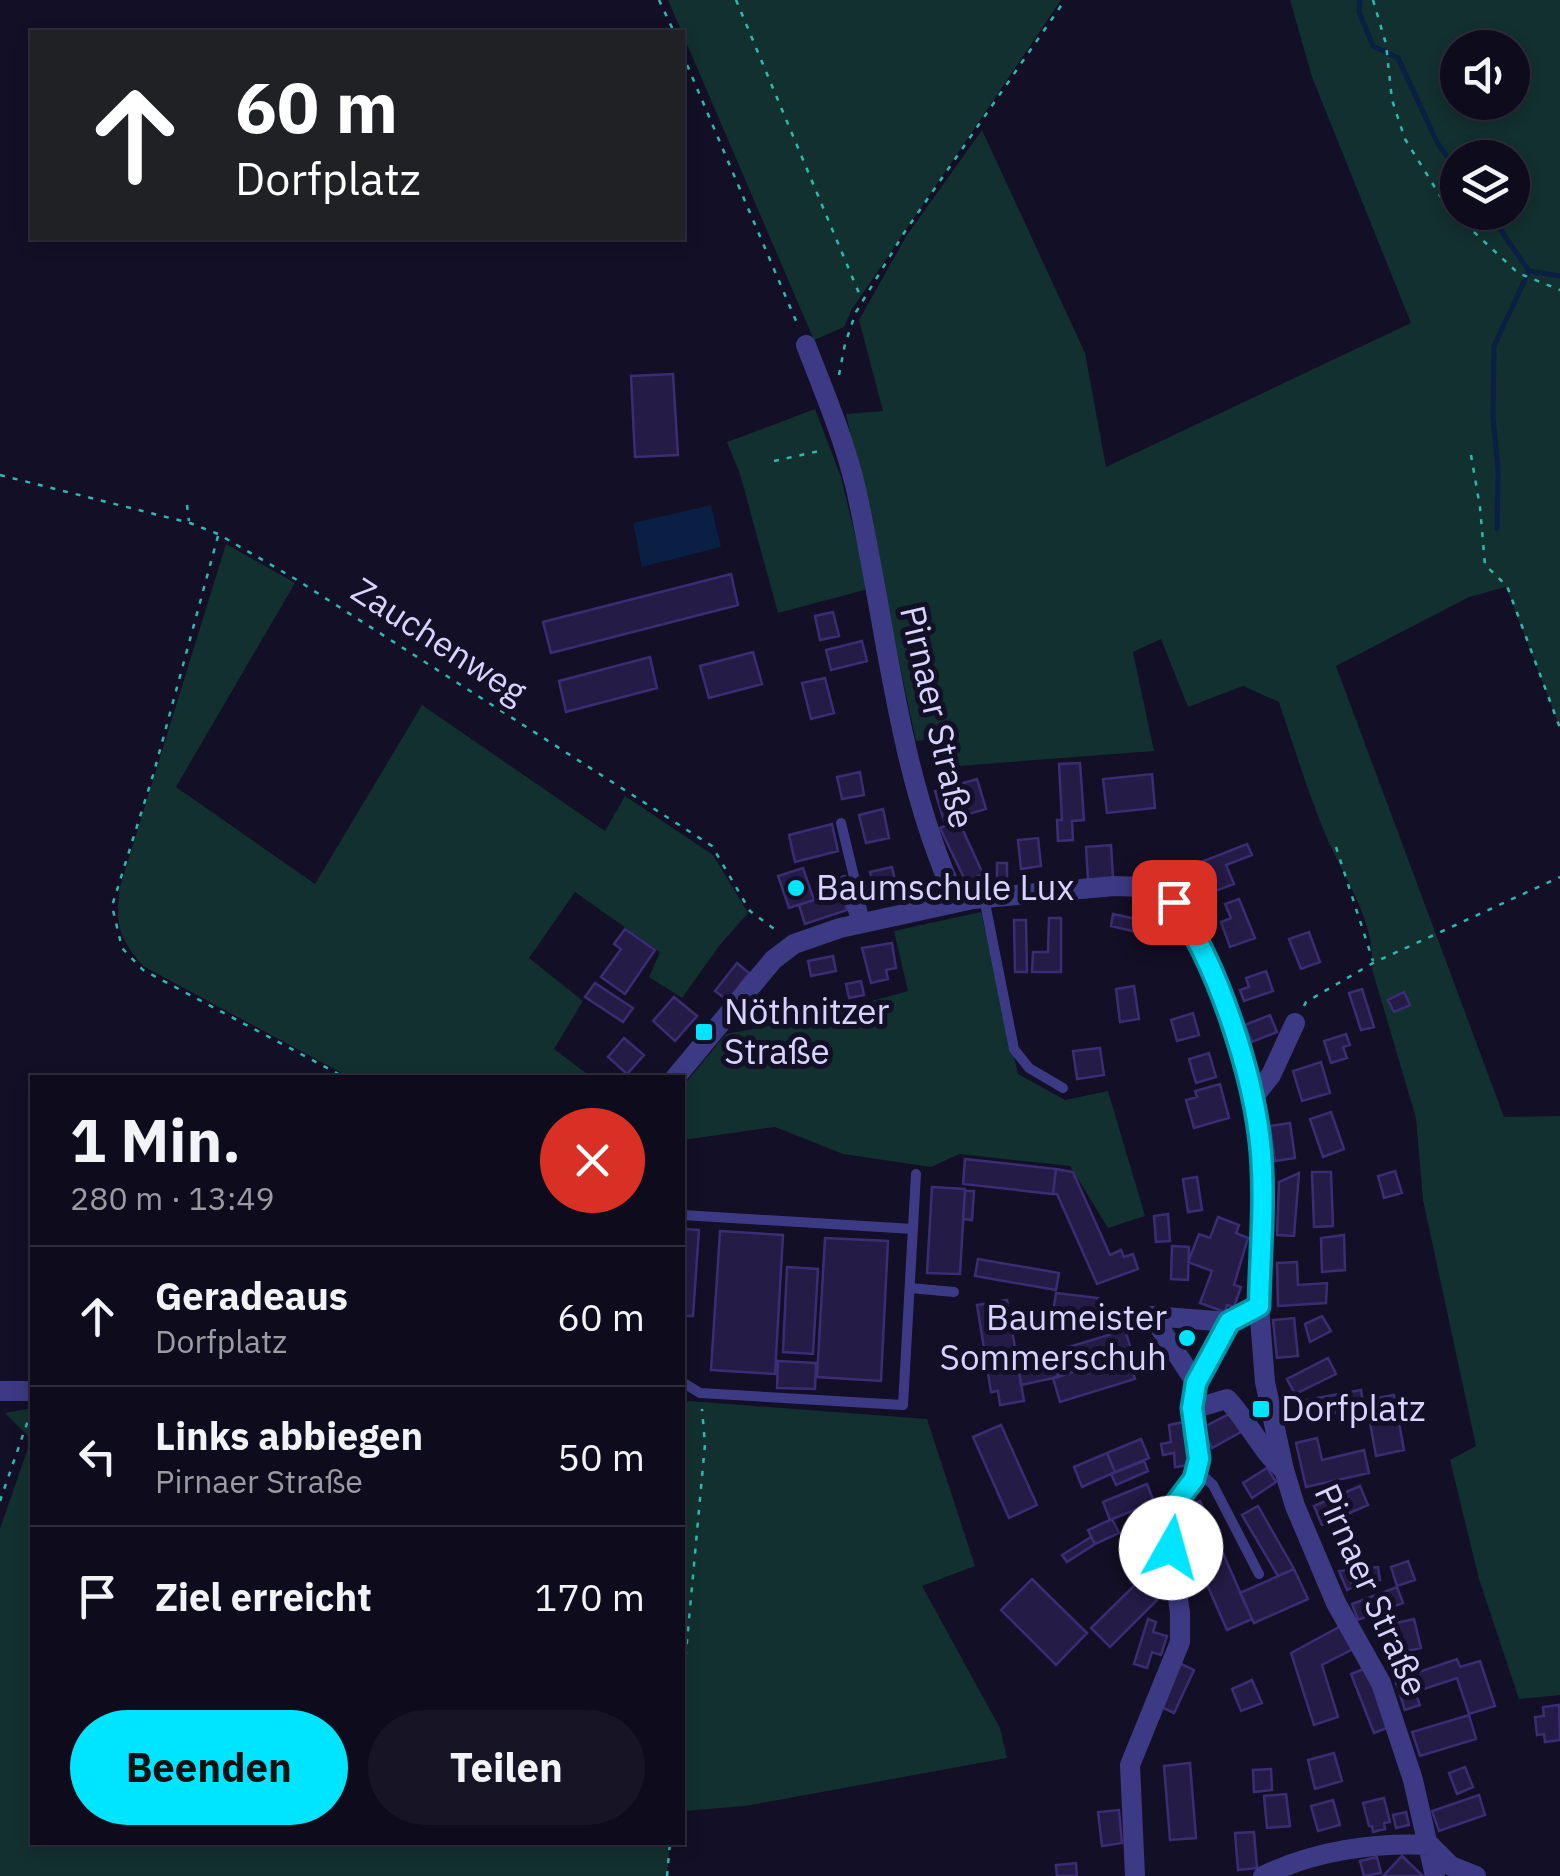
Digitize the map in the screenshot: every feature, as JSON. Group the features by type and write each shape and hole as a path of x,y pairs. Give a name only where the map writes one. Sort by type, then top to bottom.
{"street":[{"name":"Pirnaer Straße","path":"806,344 845,446 906,752 935,854 958,902 1114,886 1145,887 1174,902 1192,928 1224,1005 1253,1098 1262,1186 1259,1306 1264,1382 1284,1470 1336,1604 1382,1683 1430,1845 1435,1876"},
{"path":"677,1075 773,960 794,944 958,902"},
{"path":"1253,1098 1271,1075 1294,1023"},
{"path":"1135,1876 1130,1765 1180,1642 1180,1613 1166,1516 1194,1479 1199,1459 1192,1408 1196,1383 1152,1316 1229,1322 1259,1306"},
{"path":"0,1391 30,1390"},
{"path":"1192,1408 1227,1398 1247,1420 1271,1460 1284,1470"},
{"path":"1263,1876 1342,1850 1402,1844 1430,1845 1451,1866 1476,1876"}],"lane":[{"path":"840,823 862,924"},
{"path":"844,880 862,924"},
{"path":"984,898 1014,1049 1028,1068 1064,1088"},
{"path":"685,1384 700,1393 903,1406 916,1174"},
{"path":"685,1216 913,1229"},
{"path":"910,1288 954,1292"},
{"path":"1196,1383 1229,1322"},
{"path":"1196,1470 1213,1485 1260,1574"}],"path":[{"path":"659,0 673,30"},
{"path":"736,0 862,302"},
{"path":"839,378 851,323 862,302 904,233 1066,0"},
{"path":"1373,0 1386,44 1392,100 1405,139 1447,206 1518,274 1560,290"},
{"path":"685,60 806,344"},
{"path":"774,461 845,446"},
{"path":"1471,455 1485,565 1506,586 1560,728"},
{"name":"Zauchenweg","path":"0,475 190,523 218,534 415,654 712,846 750,911 794,944"},
{"path":"187,505 190,523"},
{"path":"218,534 154,772 112,906 122,948 144,970 340,1075"},
{"path":"1336,847 1373,963"},
{"path":"1294,1023 1306,1002 1373,963 1560,877"},
{"path":"685,1662 704,1444 700,1393"},
{"path":"0,1501 30,1415"},
{"path":"667,1876 670,1845"}],"green space":[{"path":"668,0 1061,0 851,311 844,327 814,340 685,40 685,30 681,30"},
{"path":"1290,0 1560,0 1560,728 1506,587 1469,597 1336,666 1504,1117 1560,1116 1560,1695 1519,1699 1479,1579 1450,1460 1476,1446 1423,1200 1416,1118 1372,969 1364,917 1319,820 1279,702 1243,686 1188,707 1161,639 1133,652 1154,751 959,766 953,737 916,741 846,414 883,411 859,320 907,235 982,130 1085,353 1106,467 1411,323 1312,77"},
{"path":"815,409 841,477 868,589 778,613 740,474 727,442"},
{"path":"226,544 295,583 176,787 315,884 422,705 605,831 625,796 713,855 748,913 682,998 649,977 660,952 575,892 529,958 583,1001 554,1049 588,1075 345,1075 143,966 121,930 120,887"},
{"path":"981,912 1018,1074 1065,1100 1108,1091 1145,1216 1108,1228 1070,1166 959,1154 931,1167 843,1154 775,1127 685,1140 685,1084 726,1034 806,1019 908,991 894,931"},
{"path":"685,1403 927,1419 975,1566 922,1586 1000,1728 1007,1758 745,1806 685,1811"},
{"path":"30,1408 30,1438 5,1413"},
{"path":"30,1442 30,1845 670,1845 667,1876 0,1876 0,1529"}],"water":[{"path":"711,505 721,547 642,567 633,523"}],"building":[{"path":"673,374 678,455 635,457 631,376"},
{"path":"731,574 738,605 551,653 543,622"},
{"path":"833,612 839,636 820,640 815,616"},
{"path":"862,641 867,661 831,670 826,650"},
{"path":"753,652 762,684 709,698 700,666"},
{"path":"650,657 657,688 566,712 559,681"},
{"path":"825,678 834,713 811,719 802,683"},
{"path":"1080,763 1084,820 1072,821 1073,840 1058,841 1057,820 1062,820 1059,764"},
{"path":"860,772 864,795 842,799 837,777"},
{"path":"1152,774 1155,808 1107,813 1103,779"},
{"path":"977,779 986,809 944,821 935,791"},
{"path":"883,809 889,838 866,843 859,815"},
{"path":"832,824 838,851 795,862 789,835"},
{"path":"949,824 953,830 961,826 983,874 966,882 940,828"},
{"path":"1038,838 1041,866 1021,869 1018,840"},
{"path":"1247,844 1252,855 1226,865 1234,884 1207,894 1196,864"},
{"path":"1111,845 1113,878 1088,880 1086,847"},
{"path":"997,863 1007,863 1007,886 997,886"},
{"path":"892,867 899,896 877,901 870,872"},
{"name":"Baumschule Lux","path":"803,868 814,900 789,908 778,876"},
{"path":"841,891 847,910 805,924 799,905"},
{"path":"1239,899 1255,938 1230,947 1221,922 1231,918 1225,904"},
{"path":"1146,904 1159,908 1155,922 1173,927 1171,940 1111,926 1113,914 1141,920"},
{"path":"1049,918 1061,918 1061,972 1032,972 1033,952 1048,952"},
{"path":"1014,920 1026,920 1027,972 1015,972"},
{"path":"625,929 655,950 625,994 601,977 621,949 614,944"},
{"path":"1309,932 1320,962 1301,969 1289,939"},
{"path":"892,943 896,968 886,970 888,979 871,983 862,948"},
{"path":"833,956 836,971 811,976 808,961"},
{"path":"737,963 749,973 728,1001 715,991"},
{"path":"1266,971 1273,991 1244,1001 1240,990 1249,987 1246,978"},
{"path":"861,981 864,995 849,998 846,984"},
{"path":"595,983 633,1008 623,1022 585,997"},
{"path":"1134,986 1139,1019 1120,1022 1116,989"},
{"path":"1362,989 1374,1027 1361,1030 1349,993"},
{"path":"1404,992 1410,1005 1394,1012 1388,1000"},
{"path":"674,997 697,1016 675,1041 653,1021"},
{"path":"1193,1013 1199,1035 1177,1041 1171,1020"},
{"path":"1270,1015 1277,1032 1252,1042 1245,1025"},
{"path":"1346,1034 1350,1045 1343,1047 1347,1058 1331,1063 1324,1041"},
{"path":"624,1038 644,1055 627,1074 608,1057"},
{"path":"1100,1048 1104,1075 1077,1079 1073,1051"},
{"path":"1209,1053 1216,1077 1196,1083 1189,1059"},
{"path":"1321,1062 1330,1093 1302,1101 1293,1071"},
{"path":"1220,1084 1229,1118 1194,1128 1186,1100 1197,1097 1195,1091"},
{"path":"1331,1112 1344,1149 1323,1157 1310,1119"},
{"path":"1290,1123 1295,1158 1275,1161 1270,1126"},
{"path":"965,1159 1056,1169 1053,1194 963,1184"},
{"path":"1056,1169 1073,1172 1110,1255 1121,1250 1124,1257 1133,1254 1138,1269 1097,1284 1057,1194 1053,1194"},
{"path":"1395,1171 1402,1193 1384,1198 1378,1176"},
{"path":"1312,1172 1331,1172 1333,1226 1314,1227"},
{"path":"1299,1173 1294,1236 1277,1235 1279,1182"},
{"path":"1197,1177 1202,1210 1188,1212 1183,1179"},
{"path":"932,1187 965,1189 960,1274 927,1273"},
{"path":"965,1191 974,1191 972,1220 963,1219"},
{"path":"1168,1214 1170,1241 1156,1242 1154,1216"},
{"path":"1218,1217 1239,1225 1236,1233 1248,1238 1234,1285 1241,1287 1234,1307 1227,1305 1225,1312 1200,1303 1212,1271 1188,1262 1199,1234 1210,1238"},
{"path":"685,1229 699,1230 693,1316 685,1316"},
{"path":"720,1231 783,1235 775,1374 711,1370"},
{"path":"1344,1235 1345,1270 1322,1272 1321,1238"},
{"path":"825,1238 888,1241 881,1381 817,1377"},
{"path":"1172,1246 1189,1247 1188,1280 1171,1279"},
{"path":"978,1259 1059,1273 1056,1290 975,1276"},
{"path":"1297,1262 1298,1285 1327,1283 1326,1303 1278,1306 1277,1263"},
{"path":"787,1267 818,1269 813,1354 783,1352"},
{"path":"1056,1293 1098,1298 1095,1318 1053,1313"},
{"path":"1007,1300 1024,1401 1000,1405 998,1391 991,1392 977,1305"},
{"path":"1322,1316 1331,1331 1310,1342 1305,1324"},
{"path":"1294,1318 1298,1356 1277,1358 1273,1320"},
{"path":"1125,1330 1132,1352 1058,1377 1052,1352"},
{"path":"1052,1352 1058,1377 1021,1385 1017,1359"},
{"path":"1127,1354 1135,1379 1060,1402 1053,1378"},
{"path":"1328,1358 1336,1374 1295,1394 1287,1379"},
{"path":"778,1361 816,1363 815,1389 777,1388"},
{"path":"1361,1390 1364,1408 1309,1417 1306,1400"},
{"path":"1394,1395 1404,1450 1376,1456 1366,1400"},
{"path":"1231,1413 1241,1432 1212,1448 1202,1428"},
{"path":"1184,1422 1190,1465 1175,1467 1174,1453 1163,1455 1161,1444 1171,1442 1169,1425"},
{"path":"1001,1425 1037,1505 1009,1518 973,1437"},
{"path":"1317,1438 1322,1460 1364,1450 1369,1473 1306,1487 1296,1443"},
{"path":"1141,1439 1149,1458 1115,1472 1107,1453"},
{"path":"1107,1453 1115,1472 1082,1487 1074,1467"},
{"path":"1144,1461 1148,1471 1116,1485 1111,1474"},
{"path":"1267,1468 1276,1482 1252,1498 1243,1483"},
{"path":"1147,1484 1154,1502 1110,1520 1103,1502"},
{"path":"1360,1486 1368,1505 1322,1525 1314,1506"},
{"path":"1200,1501 1252,1619 1227,1630 1175,1512"},
{"path":"1258,1506 1294,1569 1278,1576 1242,1515"},
{"path":"1112,1519 1119,1533 1095,1544 1088,1530"},
{"path":"1091,1537 1095,1544 1067,1562 1062,1555"},
{"path":"1408,1561 1415,1580 1397,1586 1391,1567"},
{"path":"1378,1567 1380,1580 1351,1582 1353,1587 1347,1590 1339,1571"},
{"path":"1152,1568 1170,1587 1110,1647 1091,1628"},
{"path":"1294,1569 1308,1599 1254,1623 1240,1593"},
{"path":"1032,1579 1087,1633 1056,1665 1001,1610"},
{"path":"1397,1587 1403,1603 1358,1620 1352,1604"},
{"path":"1148,1619 1156,1622 1153,1632 1167,1636 1161,1655 1152,1652 1147,1668 1134,1664"},
{"path":"1414,1619 1421,1648 1398,1653 1392,1624"},
{"path":"1341,1626 1353,1649 1322,1665 1338,1717 1314,1725 1291,1653"},
{"path":"1457,1659 1460,1667 1480,1661 1495,1706 1469,1714 1457,1678 1415,1692 1420,1705 1405,1710 1395,1680"},
{"path":"1179,1663 1194,1670 1174,1713 1159,1706"},
{"path":"1366,1668 1389,1727 1374,1733 1351,1674"},
{"path":"1252,1680 1262,1703 1241,1711 1232,1689"},
{"path":"1559,1705 1560,1740 1545,1742 1544,1734 1537,1735 1535,1717 1544,1716 1543,1707"},
{"path":"1469,1715 1476,1739 1420,1756 1412,1732"},
{"path":"1334,1753 1342,1781 1315,1789 1308,1760"},
{"path":"1190,1763 1196,1838 1170,1840 1164,1766"},
{"path":"1465,1767 1473,1787 1457,1794 1449,1773"},
{"path":"1271,1769 1272,1790 1254,1792 1253,1770"},
{"path":"1286,1794 1290,1826 1267,1828 1264,1796"},
{"path":"1479,1795 1485,1815 1439,1831 1432,1811"},
{"path":"1384,1798 1390,1822 1384,1823 1385,1829 1373,1832 1363,1803"},
{"path":"1333,1800 1340,1825 1318,1831 1311,1806"},
{"path":"1119,1810 1122,1843 1102,1846 1098,1812"},
{"path":"1406,1812 1409,1825 1396,1828 1393,1815"},
{"path":"1254,1832 1257,1868 1238,1870 1235,1833"},
{"path":"1402,1856 1423,1876 1383,1876"},
{"path":"1377,1857 1381,1873 1364,1876 1360,1861"},
{"path":"1076,1863 1077,1876 1057,1876 1056,1865"}],"waterway":[{"path":"1360,0 1359,12 1373,46 1398,58 1440,147"},
{"path":"1501,230 1529,271 1560,276"},
{"path":"1497,529 1494,346 1529,271"}],"place":[{"name":"Baumschule Lux","path":"796,888"},
{"name":"Nöthnitzer Straße","path":"704,1032"},
{"name":"Baumeister Sommerschuh","path":"1187,1338"},
{"name":"Dorfplatz","path":"1261,1409"}],"route":[{"path":"1171,1548 1166,1516 1194,1479 1199,1459 1192,1408 1196,1383 1229,1322 1259,1306 1262,1186 1253,1098 1224,1005 1192,928 1174,902"}]}
